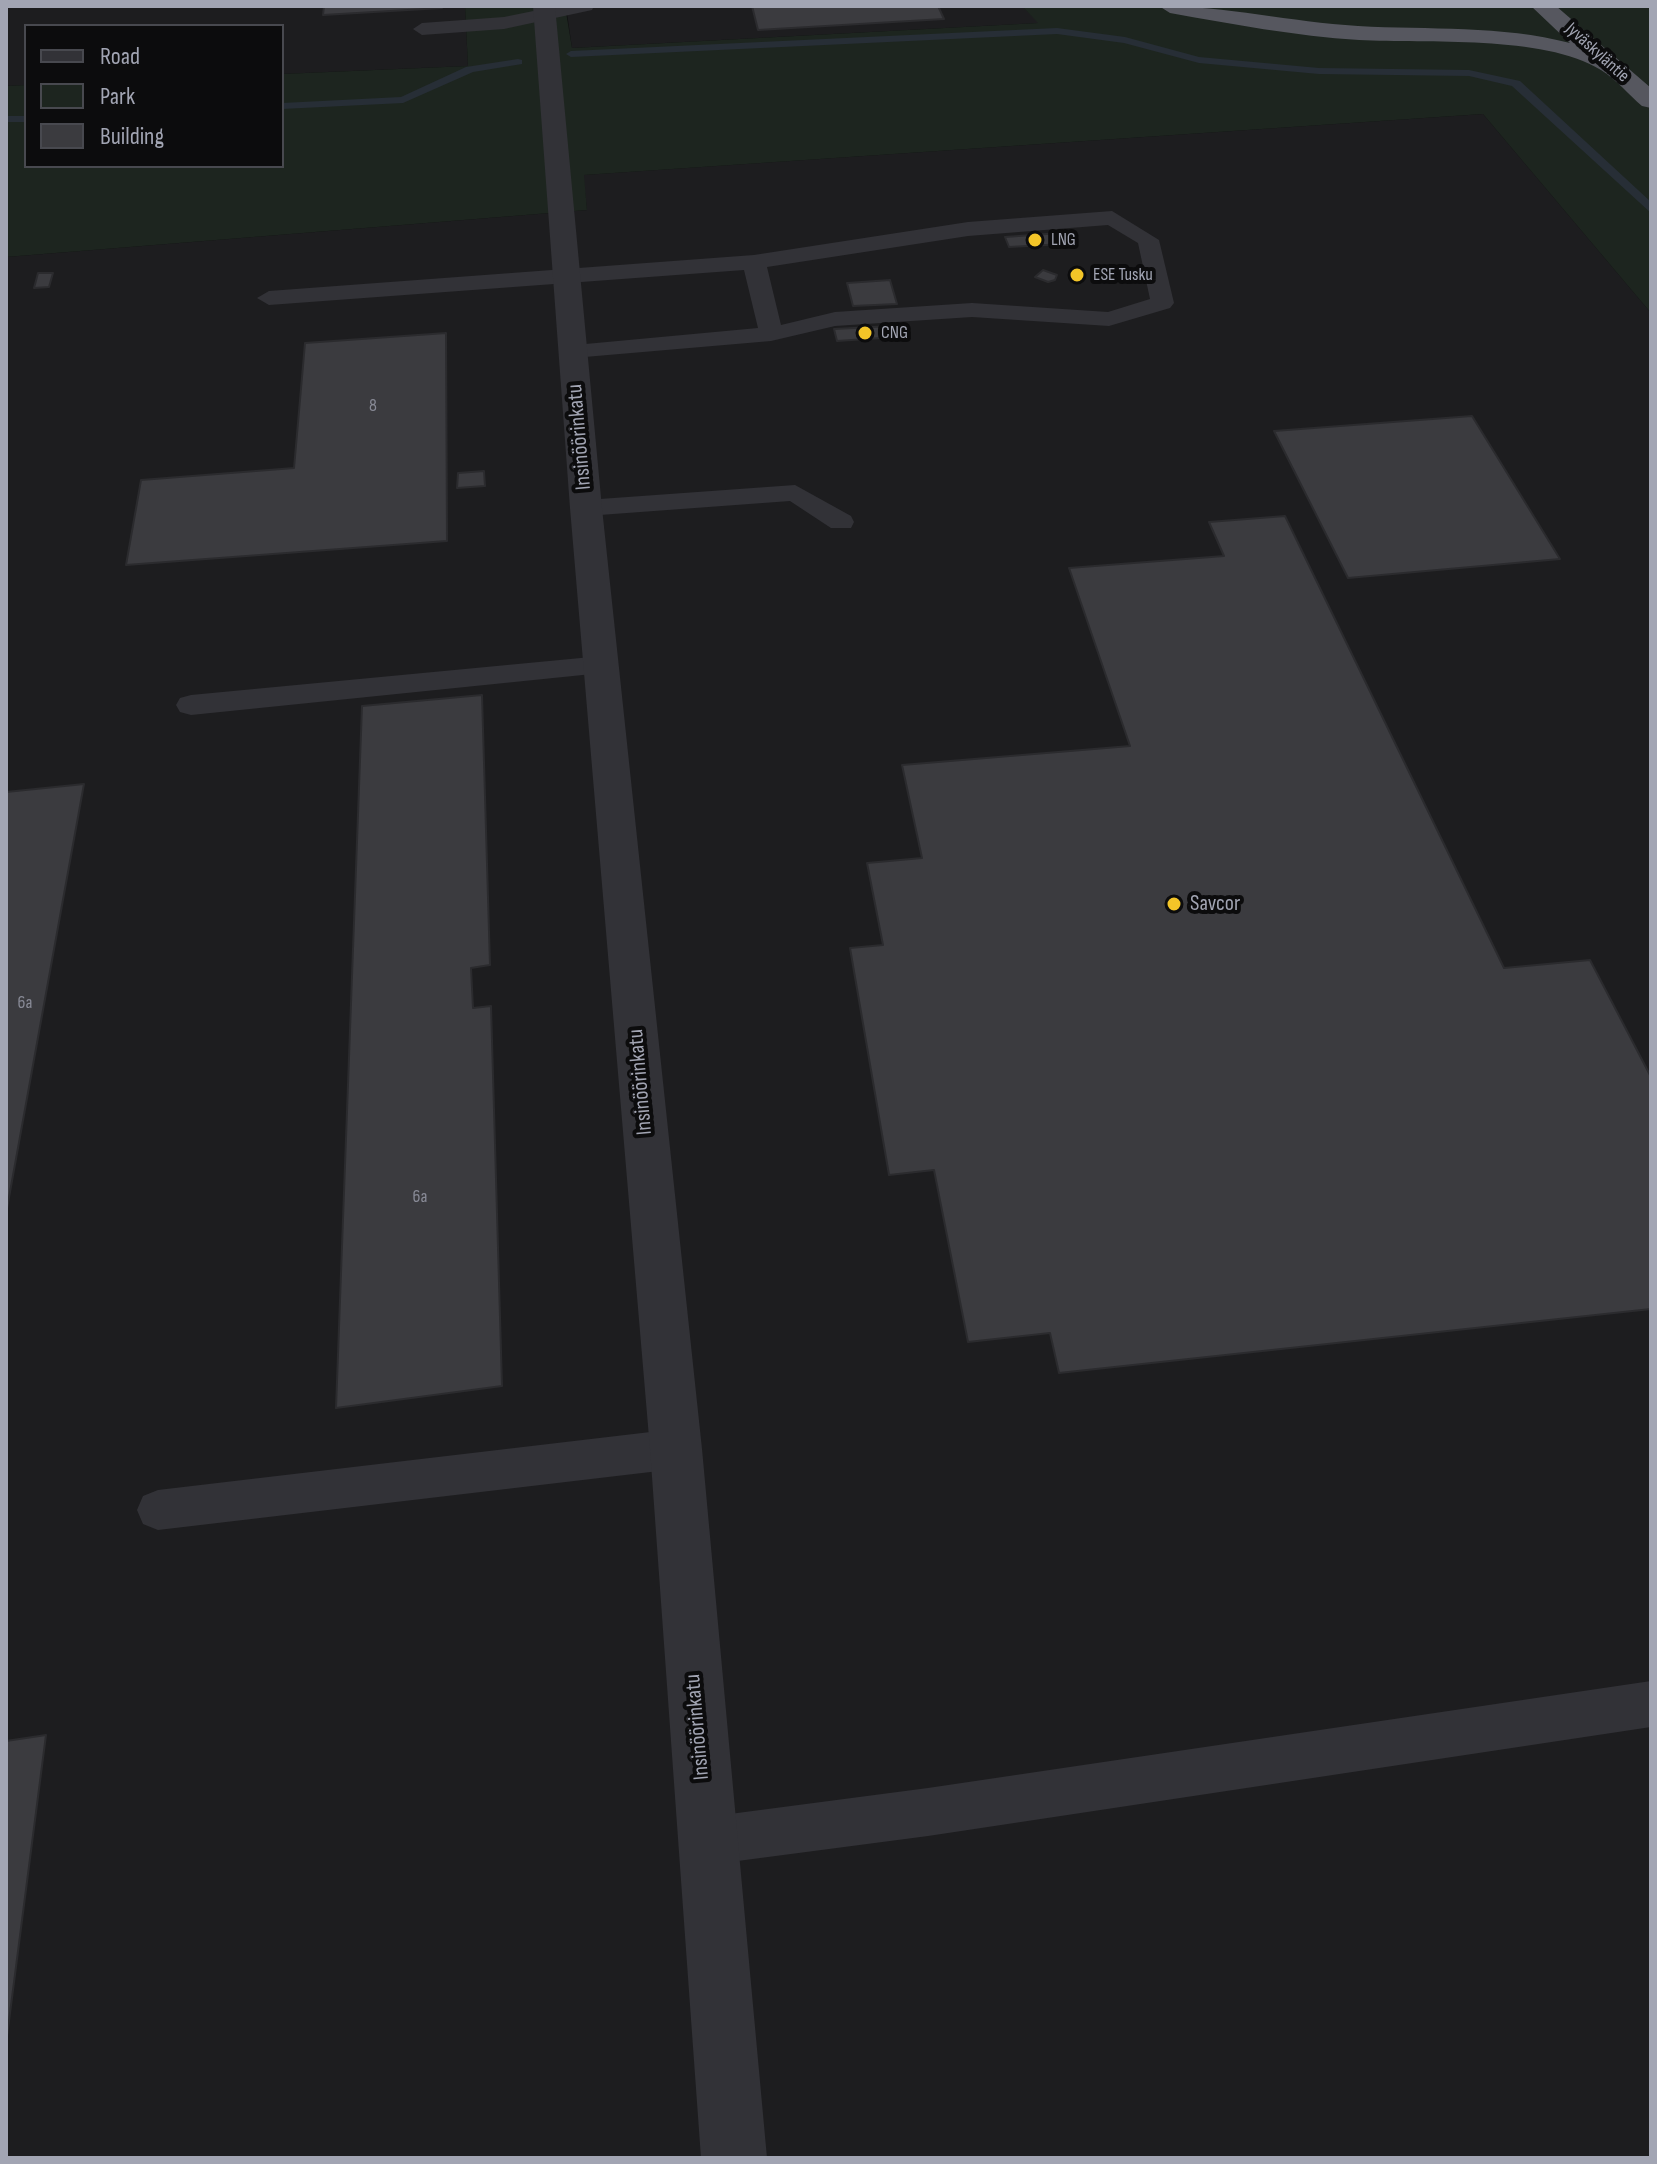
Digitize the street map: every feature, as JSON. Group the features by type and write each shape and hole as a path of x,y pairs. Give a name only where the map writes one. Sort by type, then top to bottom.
{"highway":[{"path":"1170,6 1268,23 1356,33 1510,38 1563,48 1611,65"},
{"name":"Jyväskyläntie","path":"1542,6 1651,101"},
{"path":"1268,23 1368,9"}],"street":[{"name":"Insinöörinkatu","path":"558,8 566,275 676,1449 734,2158"}],"lane":[{"path":"422,29 504,23 558,8"},
{"path":"269,298 754,262 968,229 1112,218 1148,240 1162,303 1109,319 972,310 835,319 771,334 573,351"},
{"path":"754,262 771,334"},
{"path":"586,508 795,493 841,522"},
{"path":"191,705 602,665"},
{"path":"158,1510 676,1449"},
{"path":"707,1841 928,1812 1651,1704"}],"shaded area":[{"path":"6,6 465,6 468,66 284,74 284,24 24,24 24,85 6,86"},
{"path":"566,6 1022,6 1039,23 572,48"},
{"path":"1483,114 1651,313 1651,2158 6,2158 6,257 587,210 583,175"}],"green space":[{"path":"465,6 565,6 572,48 1038,23 1022,6 1651,6 1651,313 1483,114 584,175 587,210 6,257 6,86 24,85 24,168 284,168 284,74 468,66"}],"building":[{"path":"324,6 442,6 442,8 323,15"},
{"path":"752,6 938,6 944,19 758,30"},
{"name":"LNG","path":"1060,233 1064,244 1009,247 1005,237"},
{"path":"1043,270 1057,275 1055,280 1048,282 1035,277"},
{"path":"38,273 53,273 49,287 34,288"},
{"path":"890,280 897,304 853,306 847,283"},
{"name":"CNG","path":"893,326 896,337 837,341 834,329"},
{"path":"446,333 447,541 126,565 141,480 294,468 305,343"},
{"path":"1472,416 1560,559 1348,578 1274,431"},
{"path":"484,471 485,486 457,488 458,473"},
{"name":"Savcor","path":"1285,516 1504,968 1590,960 1651,1077 1651,1309 1059,1373 1050,1333 968,1342 934,1170 889,1175 850,948 883,945 867,863 922,858 902,765 1130,746 1069,568 1224,556 1209,522"},
{"path":"482,695 490,965 471,968 473,1008 491,1006 502,1386 336,1408 362,706"},
{"path":"84,784 6,1214 6,792"},
{"path":"46,1735 6,2044 6,1741"}],"waterway":[{"path":"571,54 1057,31 1125,40 1199,60 1319,71 1469,73 1516,83 1651,209"},
{"path":"284,106 403,100 470,69 518,62"},
{"path":"6,119 24,119"}],"place":[{"name":"LNG","path":"1035,240"},
{"name":"ESE Tusku","path":"1077,275"},
{"name":"CNG","path":"865,333"},
{"name":"Savcor","path":"1174,904"}]}
